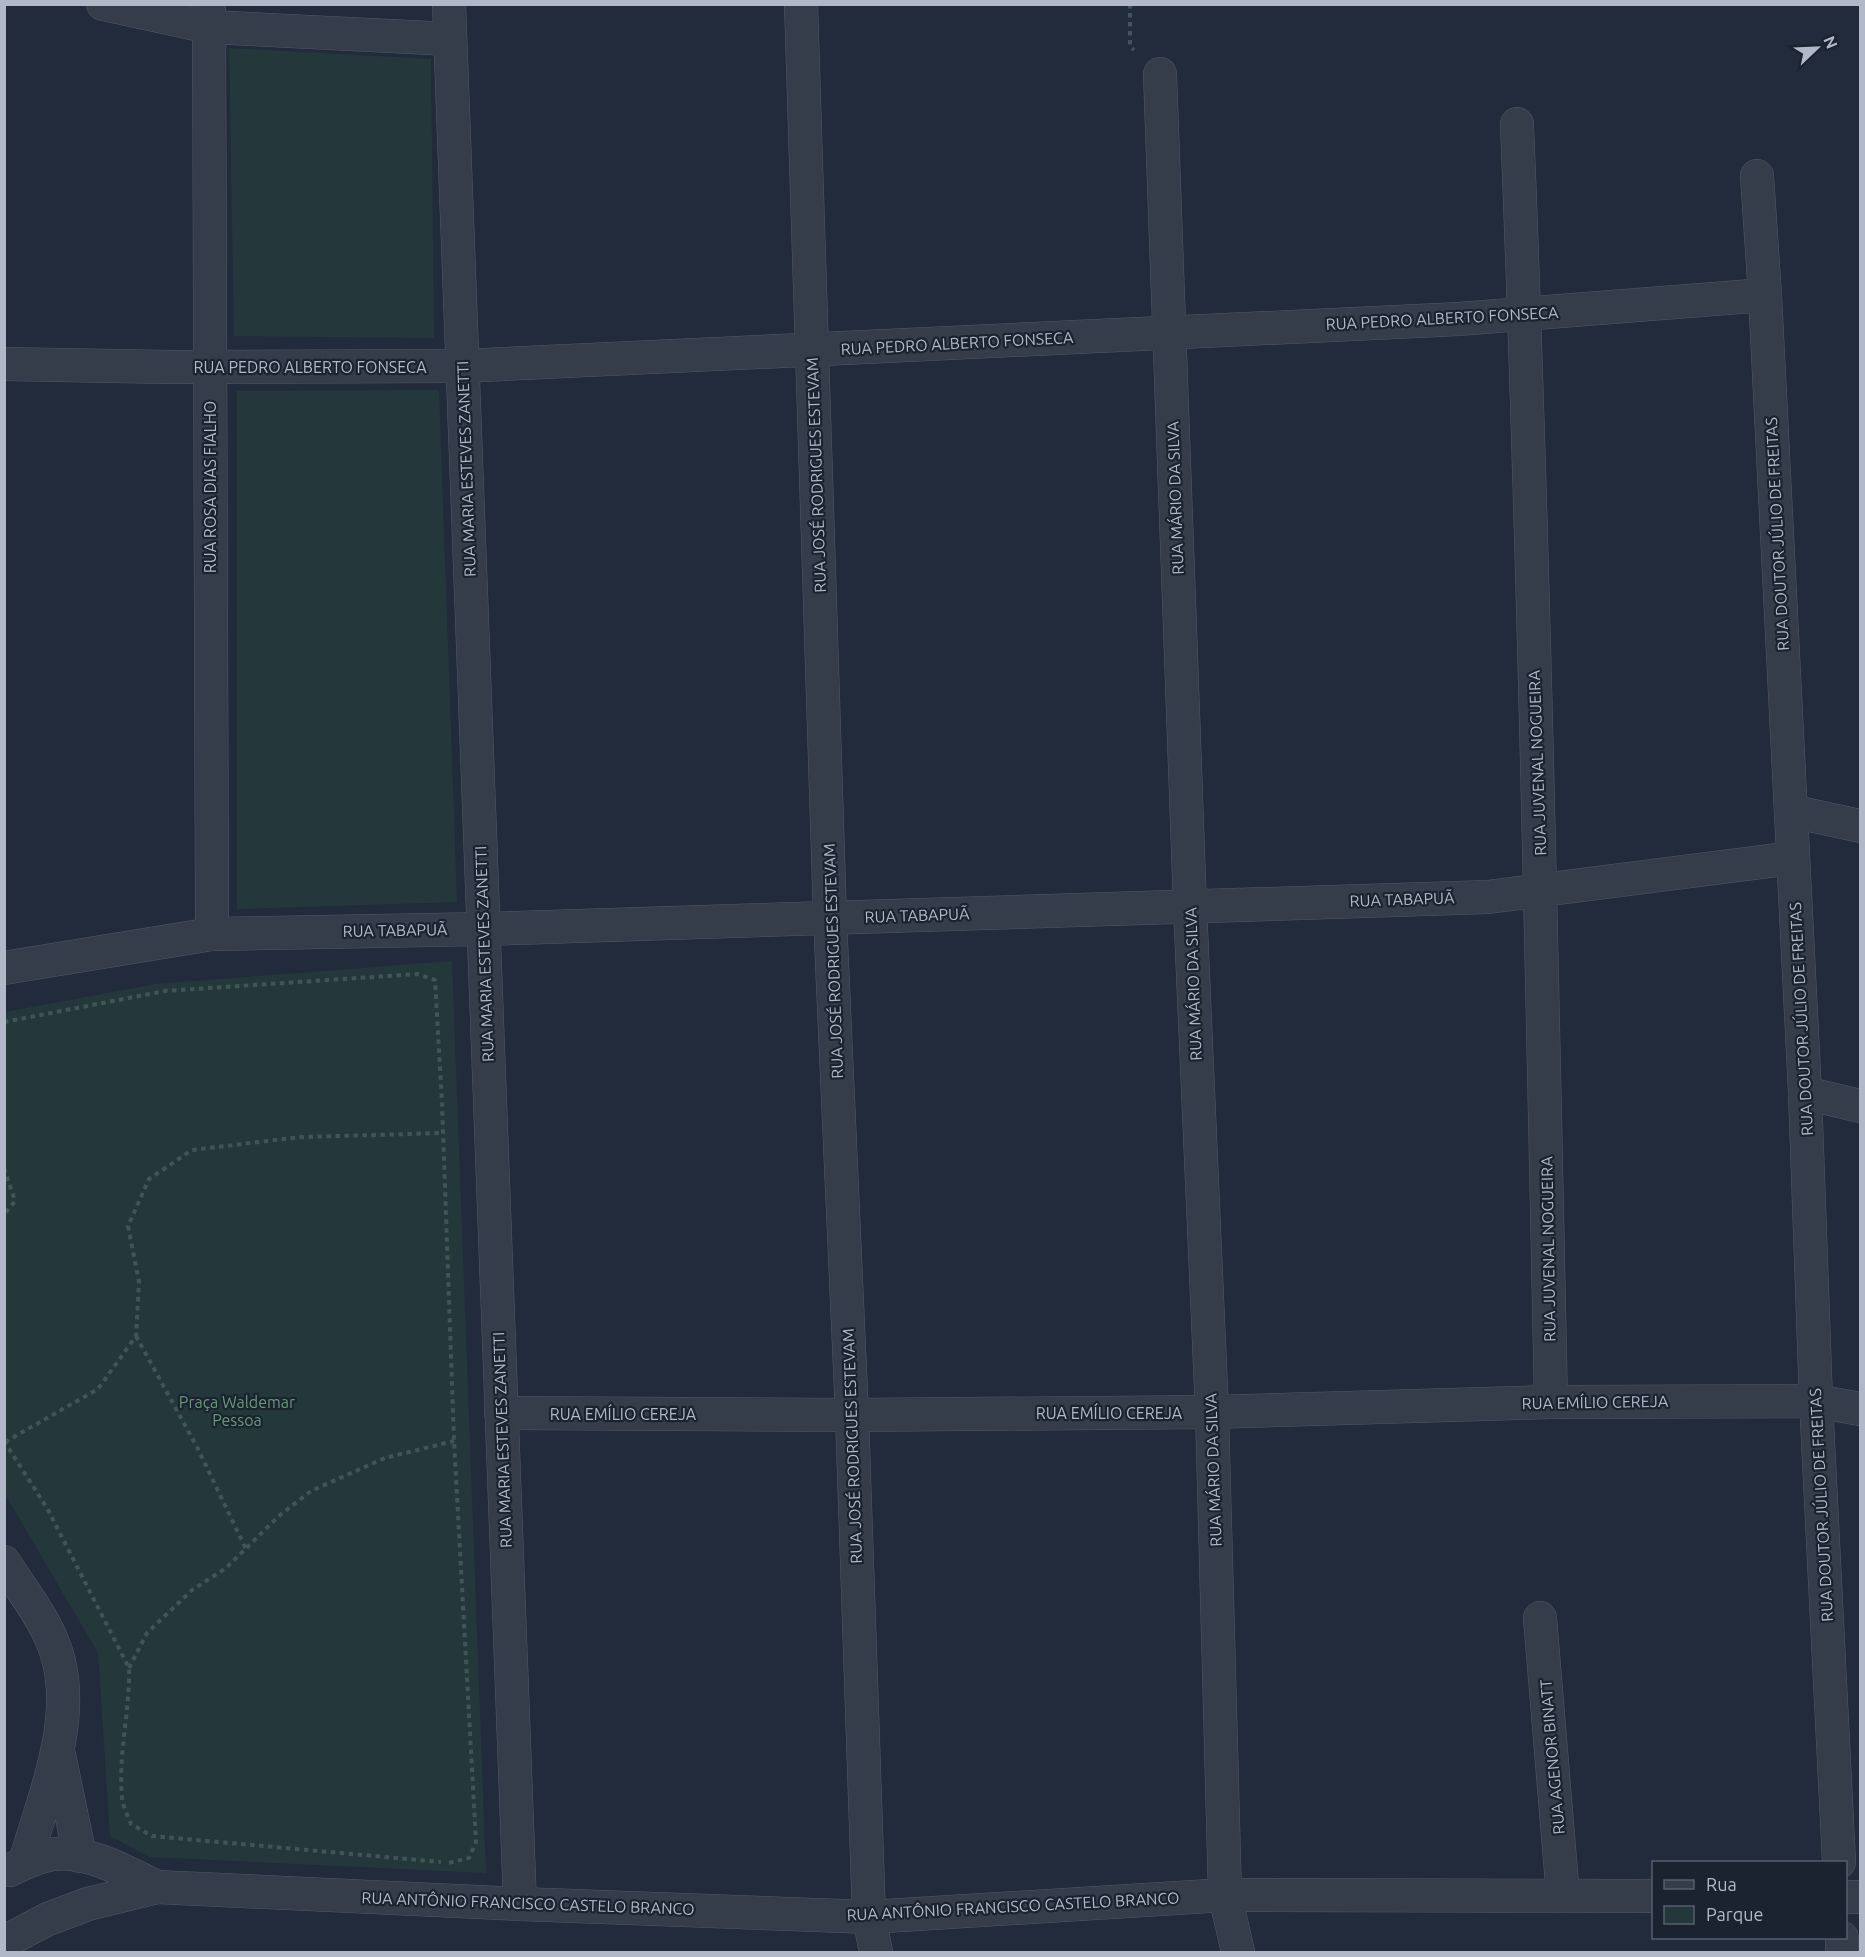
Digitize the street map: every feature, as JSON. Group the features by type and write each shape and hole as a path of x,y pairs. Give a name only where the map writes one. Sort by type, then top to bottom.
{"street":[{"path":"103,4 450,39"},
{"name":"RUA MARIA ESTEVES ZANETTI","path":"449,4 520,1904"},
{"name":"RUA JOSÉ RODRIGUES ESTEVAM","path":"801,4 830,918 852,1415 869,1917 876,1953"},
{"name":"RUA ROSA DIAS FIALHO","path":"209,16 212,934"},
{"name":"RUA MÁRIO DA SILVA","path":"1160,74 1190,906 1212,1412 1225,1894 1238,1953"},
{"name":"RUA JUVENAL NOGUEIRA","path":"1517,123 1540,890 1551,1402"},
{"name":"RUA DOUTOR JÚLIO DE FREITAS","path":"1756,176 1765,295 1805,1093 1816,1401 1839,1861"},
{"name":"RUA PEDRO ALBERTO FONSECA","path":"4,364 210,367 462,366 1524,314 1765,295"},
{"path":"1791,811 1860,826"},
{"name":"RUA TABAPUÃ","path":"4,968 212,934 483,929 1488,897 1793,858"},
{"path":"1805,1093 1860,1106"},
{"name":"RUA EMÍLIO CEREJA","path":"501,1413 852,1415 1212,1412 1551,1402 1816,1401 1860,1409"},
{"path":"4,1562 44,1626 58,1656 65,1692 58,1751 15,1867"},
{"name":"RUA AGENOR BINATT","path":"1540,1618 1563,1896"},
{"path":"58,1751 80,1856"},
{"name":"RUA ANTÔNIO FRANCISCO CASTELO BRANCO","path":"15,1867 53,1854 70,1854 112,1865 158,1887"},
{"name":"RUA ANTÔNIO FRANCISCO CASTELO BRANCO","path":"4,1942 48,1920 88,1904 158,1887 869,1917 1225,1894 1652,1896"}],"path":[{"path":"1130,4 1130,46 1160,74"},
{"path":"4,1022 165,991 417,974 435,980 454,1441 476,1842 469,1858 451,1863 152,1836 131,1824 122,1800 122,1753 129,1694 129,1668 47,1508 5,1442 98,1389 136,1336"},
{"path":"246,1550 198,1447 136,1336 139,1282 128,1226 149,1179 192,1150 301,1137 443,1133"},
{"path":"4,1168 15,1201 4,1215"},
{"path":"129,1668 147,1633 192,1590 226,1568 280,1515 311,1491 385,1458 454,1441"}],"green space":[{"path":"229,48 431,59 434,338 234,336"},
{"path":"439,390 457,902 237,909 237,391"},
{"name":"Praça Waldemar Pessoa","path":"452,961 486,1873 149,1857 110,1836 98,1653 5,1494 5,1012 156,984"}]}
